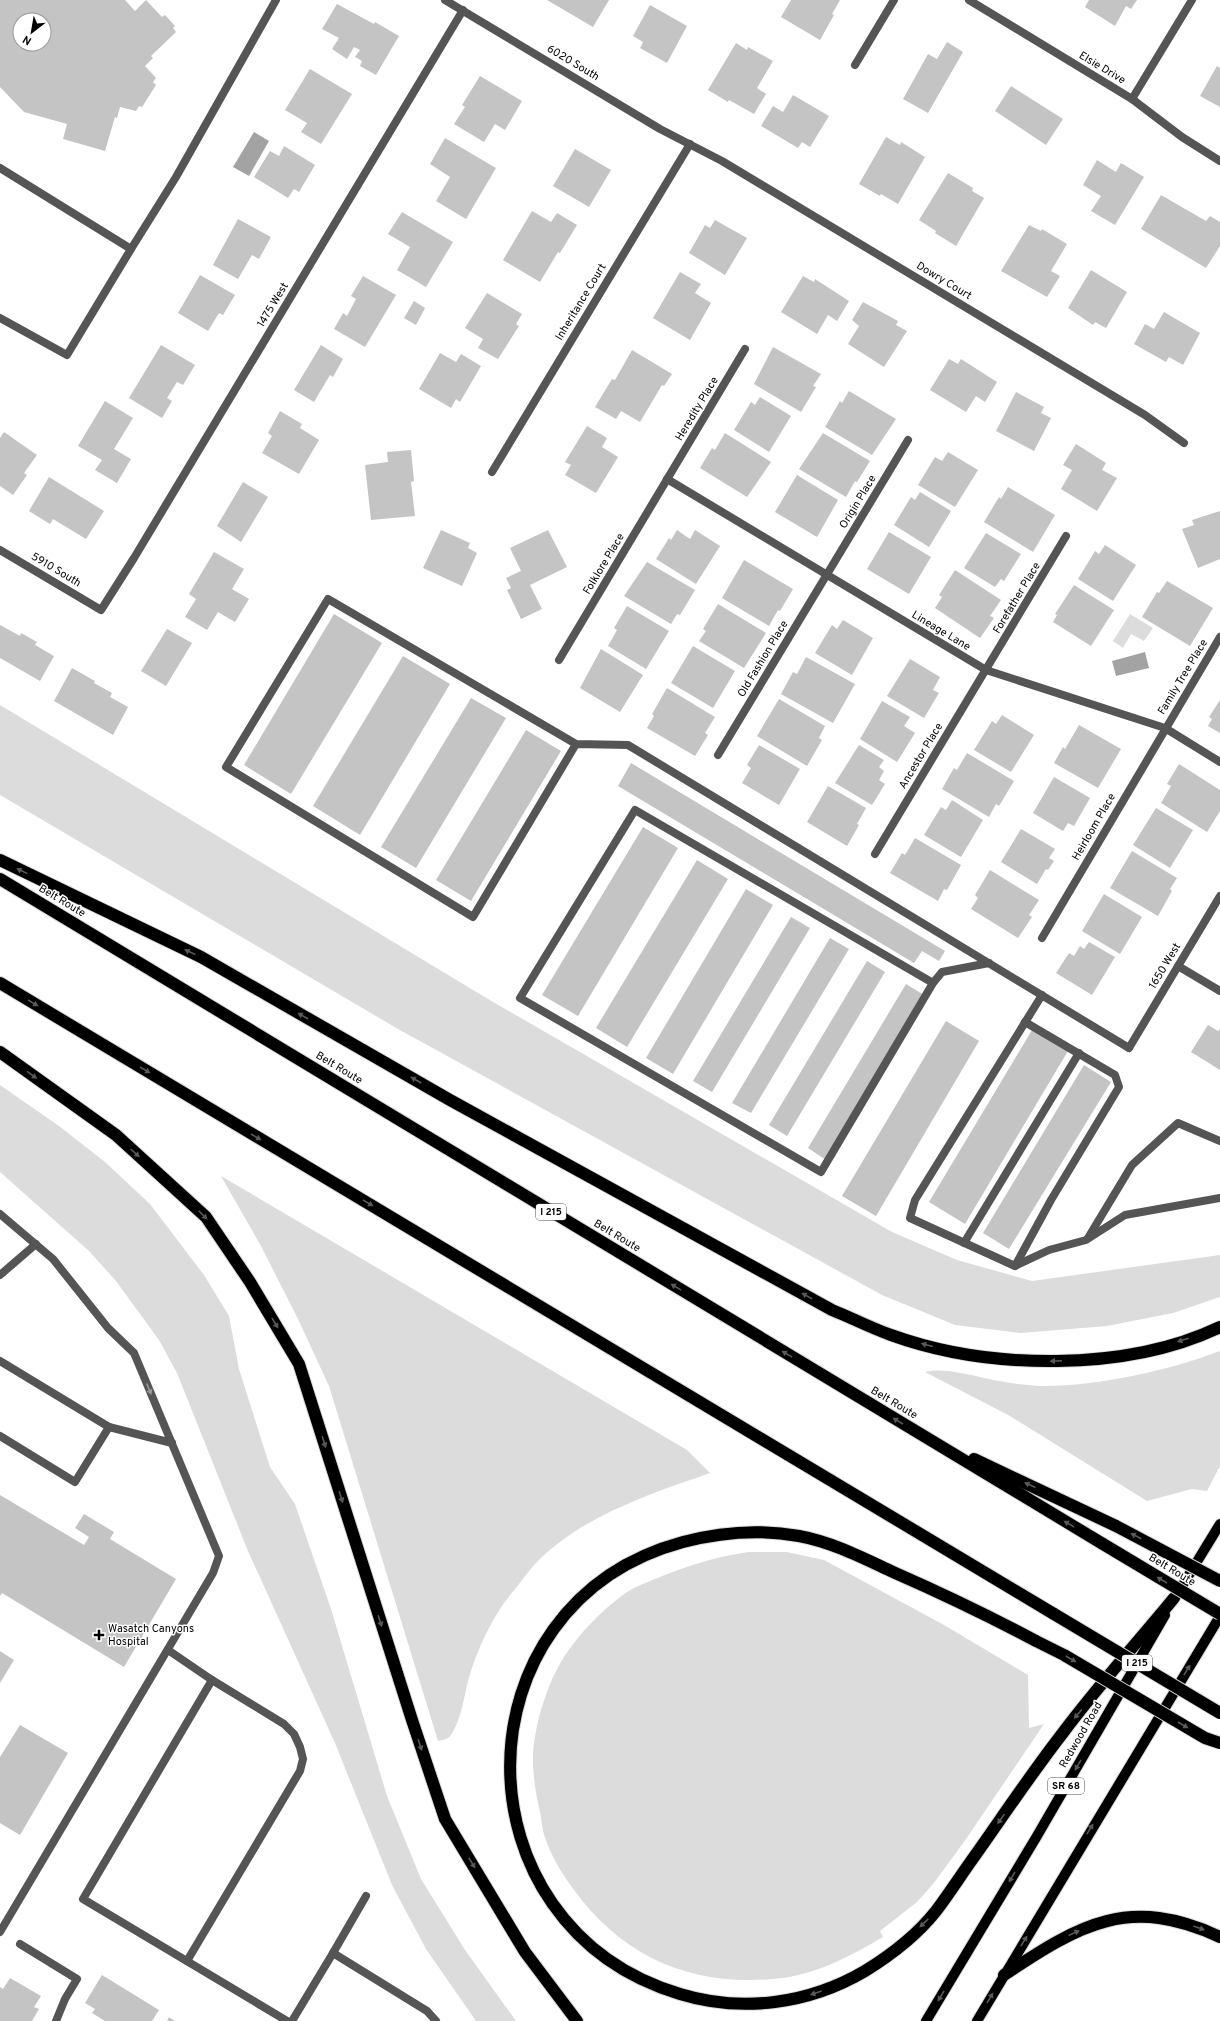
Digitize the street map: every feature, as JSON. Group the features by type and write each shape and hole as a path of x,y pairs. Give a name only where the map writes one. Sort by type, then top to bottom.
{"highway":[{"path":"0,860 201,957 450,1100 825,1306 891,1335 973,1356 1014,1361 1053,1361 1092,1359 1130,1354 1168,1345 1220,1327"},
{"name":"Belt Route","path":"0,879 1220,1615"},
{"name":"I 215","path":"0,983 1220,1712"},
{"path":"0,1052 116,1135 206,1217 254,1288 299,1364 445,1819 525,1952 577,2021"},
{"path":"915,1431 1116,1526 1220,1581"},
{"path":"1174,1598 1062,1733 934,1914 892,1953 841,1984 813,1995 785,2002 757,2005 695,1999 665,1990 635,1977 612,1964 588,1945 552,1904 538,1882 517,1828 509,1768 517,1708 526,1678 540,1650 556,1626 577,1601 603,1579 629,1561 660,1548 698,1538 764,1531 804,1537 842,1548 964,1604 1064,1655 1205,1738 1220,1743"},
{"path":"1004,1975 1046,1947 1092,1925 1110,1920 1149,1916 1189,1924 1220,1937"}],"main road":[{"name":"Redwood Road","path":"926,2021 1037,1836 1174,1598 1220,1524"},
{"path":"976,2021 1220,1615"}],"street":[{"path":"0,318 67,355 176,177 276,0"},
{"name":"6020 South","path":"445,0 660,129 690,144"},
{"path":"855,65 894,0"},
{"name":"Elsie Drive","path":"969,0 1132,98 1182,137 1220,161"},
{"path":"1132,98 1192,0"},
{"name":"1475 West","path":"102,610 463,10"},
{"name":"Dowry Court","path":"690,144 722,161 1145,415 1184,443"},
{"name":"Inheritance Court","path":"492,472 690,144"},
{"path":"0,168 131,249"},
{"name":"Heredity Place","path":"668,479 746,349"},
{"name":"Origin Place","path":"826,575 908,440"},
{"name":"Lineage Lane","path":"668,479 986,670 1165,728 1220,762"},
{"name":"Folklore Place","path":"559,660 668,479"},
{"name":"Forefather Place","path":"986,670 1066,536"},
{"name":"5910 South","path":"0,550 102,610"},
{"name":"Old Fashion Place","path":"718,755 826,575"},
{"path":"576,744 473,917 226,767 328,599 576,744 628,745 1042,995 915,1200 910,1218 1016,1266 1049,1250 1086,1240 1125,1215 1220,1198"},
{"name":"Family Tree Place","path":"1165,728 1220,637"},
{"name":"Ancestor Place","path":"875,854 986,670"},
{"name":"Heirloom Place","path":"1042,938 1165,728"},
{"path":"933,983 635,810 520,998 821,1172 933,983 942,972 989,963"},
{"name":"1650 West","path":"1042,995 1129,1048 1220,896"},
{"path":"1178,966 1220,991"},
{"path":"1016,1266 1051,1200 1119,1087 1115,1075 1025,1022"},
{"path":"964,1243 1079,1054"},
{"path":"1086,1240 1132,1165 1178,1123 1220,1141"},
{"path":"0,1214 53,1259 108,1328 134,1353 219,1556 213,1573 0,1932"},
{"path":"0,1275 36,1244"},
{"path":"0,1361 109,1427 172,1443"},
{"path":"0,1436 75,1482 109,1427"},
{"path":"168,1650 212,1680 284,1724 294,1734 303,1759 300,1771 187,1961"},
{"path":"212,1680 83,1899 287,2021"},
{"path":"292,2021 366,1896"},
{"path":"20,1944 77,1979 65,1999 56,2021"},
{"path":"333,1953 427,2011 436,2021"}],"shaded area":[{"path":"254,132 269,141 249,176 233,167"},
{"path":"1130,614 1153,628 1144,641 1131,634 1123,648 1113,641"},
{"path":"1145,652 1149,668 1116,676 1112,661"},
{"path":"0,705 488,999 892,1232 957,1260 1032,1281 1220,1255 1220,1297 1173,1313 1107,1326 1021,1333 955,1325 882,1295 398,1029 0,795"},
{"path":"0,1085 59,1126 105,1162 150,1204 204,1275 229,1316 239,1369 270,1467 295,1504 331,1609 387,1796 421,1879 465,1950 516,2021 476,2021 426,1949 392,1885 335,1743 248,1551 177,1373 159,1340 116,1281 89,1251 0,1172"},
{"path":"221,1176 687,1450 710,1473 664,1489 594,1520 572,1533 552,1548 534,1565 504,1603 489,1628 471,1671 461,1712 455,1728 451,1735 445,1739 438,1741 329,1386 298,1319 261,1246"},
{"path":"1220,1351 1220,1466 1207,1491 1192,1489 1147,1501 1010,1416 925,1372 957,1372 1015,1384 1060,1386 1107,1381 1154,1371 1178,1365"},
{"path":"749,1552 787,1552 824,1560 944,1625 1028,1675 1029,1728 1044,1724 964,1842 933,1884 917,1902 880,1931 883,1937 857,1952 816,1970 788,1977 743,1980 686,1972 661,1962 637,1949 614,1933 593,1913 574,1890 548,1847 536,1793 533,1759 535,1735 541,1709 555,1672 575,1641 602,1612 632,1589 678,1570 724,1556"}],"building":[{"path":"0,0 125,0 135,11 146,0 162,17 165,15 175,26 173,28 176,32 151,56 153,58 145,66 156,78 153,82 156,85 142,107 139,106 136,111 120,107 117,118 115,117 105,151 63,139 67,124 24,112 0,87"},
{"path":"547,0 609,0 593,27"},
{"path":"791,0 840,0 832,14 834,15 820,40 781,17"},
{"path":"1089,0 1137,0 1131,9 1126,6 1115,26 1085,7"},
{"path":"337,4 374,24 375,22 399,36 376,75 360,66 362,61 355,57 360,50 354,47 347,59 332,49 339,38 322,29"},
{"path":"650,5 687,26 667,63 640,48 643,42 633,36"},
{"path":"947,42 963,52 928,113 903,99 928,54 937,59"},
{"path":"736,43 747,50 748,47 773,61 757,88 766,94 754,114 729,100 728,102 708,90"},
{"path":"1217,66 1220,68 1220,107 1200,96"},
{"path":"310,69 352,94 321,144 301,132 307,123 285,110"},
{"path":"480,76 522,101 505,130 495,124 484,142 454,124 465,107 462,105"},
{"path":"1011,86 1063,119 1046,145 995,111"},
{"path":"793,95 829,116 810,147 802,142 798,148 761,126 773,106 783,112"},
{"path":"886,137 900,145 901,142 925,157 898,204 859,184"},
{"path":"445,138 496,168 466,219 436,201 450,177 430,164"},
{"path":"284,146 315,165 299,192 294,189 288,198 254,177 270,151 279,156"},
{"path":"575,149 611,170 589,207 553,186"},
{"path":"1097,160 1116,172 1121,163 1144,177 1115,225 1091,211 1101,196 1083,185"},
{"path":"948,173 973,188 972,191 984,198 956,246 935,233 936,231 919,220"},
{"path":"1161,195 1206,221 1210,216 1220,222 1220,246 1206,268 1141,229"},
{"path":"532,211 551,222 557,213 577,225 560,253 558,252 540,282 503,260"},
{"path":"402,212 453,242 426,287 397,270 410,247 388,234"},
{"path":"238,219 271,237 259,259 252,255 238,279 213,265"},
{"path":"715,220 747,238 725,275 689,253 705,225 710,228"},
{"path":"1029,225 1041,231 1042,229 1067,244 1051,271 1060,276 1047,297 1001,271"},
{"path":"1091,270 1127,292 1106,328 1095,322 1093,325 1068,308"},
{"path":"680,272 701,284 695,293 711,303 690,340 653,318"},
{"path":"200,275 235,295 223,315 219,313 208,331 178,313"},
{"path":"363,276 396,295 365,347 334,329 343,313 347,316 356,299 351,296"},
{"path":"803,276 814,282 815,279 849,301 837,321 828,315 817,334 781,312"},
{"path":"487,293 522,314 516,324 519,326 498,359 478,348 483,339 465,328"},
{"path":"414,301 425,308 416,325 404,318"},
{"path":"863,302 898,321 896,325 907,331 884,367 848,344 859,326 852,320"},
{"path":"1164,312 1200,333 1183,365 1169,357 1166,362 1134,344 1145,324 1154,329"},
{"path":"161,345 195,365 183,385 177,382 167,398 172,401 162,418 129,398"},
{"path":"321,345 343,359 333,377 330,375 314,402 294,390"},
{"path":"773,347 821,374 813,386 816,387 801,412 754,384"},
{"path":"632,350 672,374 664,386 662,385 640,422 621,411 616,419 595,407 612,379 615,380"},
{"path":"440,353 456,362 461,354 481,366 460,402 456,399 451,408 419,389"},
{"path":"949,359 958,364 961,359 997,382 985,402 976,396 966,412 930,390"},
{"path":"849,391 896,419 872,455 825,427 840,401 842,403"},
{"path":"1016,392 1044,407 1041,413 1051,418 1034,451 996,431"},
{"path":"760,397 791,416 769,452 734,430 751,402 755,405"},
{"path":"105,401 133,418 114,449 131,459 117,483 95,470 102,460 78,446"},
{"path":"280,411 302,424 300,428 319,440 299,474 262,453 272,436 268,433"},
{"path":"587,426 607,438 602,447 618,457 596,493 565,475 571,465 565,462"},
{"path":"4,432 37,455 24,473 27,475 13,495 0,486 0,438"},
{"path":"725,433 771,462 747,497 700,468 712,448 715,450"},
{"path":"823,433 870,461 857,482 855,481 846,497 799,469"},
{"path":"1076,444 1106,463 1102,470 1117,478 1097,511 1061,489 1072,470 1063,465"},
{"path":"411,450 414,481 411,482 415,516 371,520 365,465 388,462 387,452"},
{"path":"948,452 978,470 955,507 918,485 935,457 942,461"},
{"path":"797,475 838,500 817,537 775,512"},
{"path":"49,477 104,511 86,539 53,519 50,524 29,511"},
{"path":"243,482 268,497 241,542 217,526"},
{"path":"1008,487 1055,515 1033,552 984,522 999,497 1001,499"},
{"path":"920,492 951,511 929,547 894,525 911,497 915,500"},
{"path":"1220,511 1220,559 1198,568 1182,529 1194,525 1192,520"},
{"path":"441,530 470,543 468,548 477,553 462,586 423,568"},
{"path":"548,530 567,567 530,585 542,609 521,619 507,590 511,588 506,578 521,571 510,548"},
{"path":"677,530 690,539 695,530 720,546 696,584 656,559 669,538 671,540"},
{"path":"889,532 931,557 909,594 867,569"},
{"path":"986,533 1021,554 1004,581 1001,579 995,587 964,568"},
{"path":"1105,545 1136,565 1113,601 1078,579 1095,551 1099,554"},
{"path":"214,552 244,569 232,589 249,599 235,622 218,612 207,630 185,617 196,599 189,594"},
{"path":"744,560 793,589 769,626 722,598"},
{"path":"647,562 695,590 680,615 677,614 671,624 624,596"},
{"path":"955,570 1001,600 990,616 994,618 980,638 935,608 942,597 939,595"},
{"path":"1167,581 1213,608 1190,646 1142,617 1157,592 1159,593"},
{"path":"1074,585 1114,610 1091,646 1053,622 1057,615 1055,614"},
{"path":"718,604 766,633 744,668 699,641 706,631 703,629"},
{"path":"627,606 669,631 646,669 608,646 617,630 614,628"},
{"path":"334,614 382,643 291,794 244,765"},
{"path":"843,620 873,638 852,675 815,653 832,625 837,629"},
{"path":"0,625 20,636 21,633 37,642 35,645 54,656 40,681 0,658"},
{"path":"167,629 192,643 166,686 141,671"},
{"path":"693,646 735,671 713,708 671,683"},
{"path":"601,649 643,675 620,712 580,688"},
{"path":"403,656 450,684 360,835 313,806"},
{"path":"806,657 855,684 833,723 781,694 793,672 797,674"},
{"path":"910,659 940,677 933,690 939,693 924,718 887,696"},
{"path":"72,668 95,681 94,683 112,693 110,697 128,707 113,735 54,701"},
{"path":"667,688 715,717 705,733 708,735 695,756 647,728 654,716 652,714"},
{"path":"471,698 506,718 416,868 381,847"},
{"path":"779,699 825,726 819,738 822,740 807,766 757,736"},
{"path":"1220,700 1220,733 1208,726 1212,719 1209,717"},
{"path":"882,701 910,717 904,726 915,733 897,762 860,739"},
{"path":"1002,715 1034,735 1011,772 974,750 992,721 996,724"},
{"path":"1079,725 1121,749 1098,788 1054,763 1063,747 1065,749"},
{"path":"526,730 561,751 471,901 436,880"},
{"path":"759,745 800,769 779,805 742,783 751,768 747,765"},
{"path":"859,745 884,760 879,767 884,771 879,780 885,784 872,805 835,783"},
{"path":"967,753 1014,781 999,806 996,804 989,817 942,789 954,768 957,770"},
{"path":"631,763 945,951 939,961 922,951 914,963 618,786"},
{"path":"1179,764 1220,790 1220,811 1207,832 1161,803 1171,786 1167,784"},
{"path":"1054,777 1090,798 1074,826 1068,823 1063,831 1033,813"},
{"path":"828,786 866,808 857,824 859,825 847,846 807,822"},
{"path":"952,800 983,820 961,857 924,835 941,807 946,810"},
{"path":"1156,808 1193,830 1170,868 1133,845"},
{"path":"643,827 678,848 578,1016 542,995"},
{"path":"1021,829 1055,849 1049,858 1054,861 1048,870 1046,869 1037,884 1001,862"},
{"path":"915,838 961,865 947,890 944,889 938,901 890,873 902,853 905,855"},
{"path":"1132,851 1177,878 1170,889 1172,891 1158,916 1110,888"},
{"path":"697,860 728,879 627,1047 596,1028"},
{"path":"990,870 1039,900 1029,915 1032,917 1018,938 971,909 978,898 975,895"},
{"path":"746,889 773,905 673,1074 646,1058"},
{"path":"1104,894 1142,917 1120,954 1082,931"},
{"path":"791,917 810,928 712,1092 693,1081"},
{"path":"830,938 849,949 751,1113 732,1103"},
{"path":"1089,942 1115,957 1092,995 1056,973 1069,953 1074,956 1080,946 1084,949"},
{"path":"867,961 885,972 787,1136 769,1125"},
{"path":"906,984 924,995 826,1160 808,1148"},
{"path":"946,1021 979,1041 876,1216 842,1196"},
{"path":"1208,1025 1218,1031 1220,1029 1220,1070 1191,1052"},
{"path":"1032,1030 1068,1051 965,1224 929,1202"},
{"path":"1084,1065 1111,1082 1009,1249 983,1233"},
{"path":"0,1495 84,1545 89,1537 75,1528 84,1514 114,1532 110,1539 176,1579 124,1667 2,1593 0,1596"},
{"path":"0,1651 14,1660 0,1683"},
{"path":"20,1725 68,1753 20,1835 0,1823 0,1757"},
{"path":"102,1975 159,2010 152,2021 105,2021 92,2013 95,2009 85,2003"},
{"path":"10,1978 41,1996 34,2007 39,2009 32,2021 0,2021 0,1987 3,1989"},
{"path":"169,2017 175,2021 167,2021"}],"place":[{"name":"Wasatch Canyons Hospital","path":"99,1635"}]}
